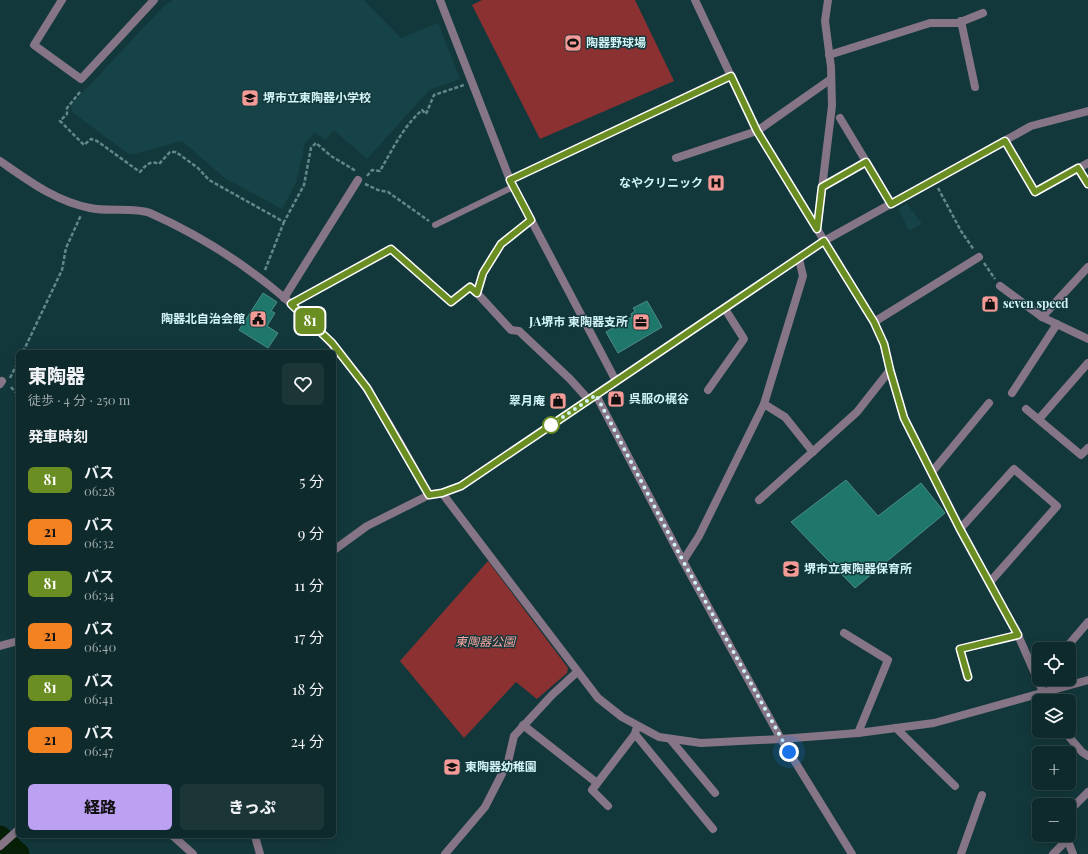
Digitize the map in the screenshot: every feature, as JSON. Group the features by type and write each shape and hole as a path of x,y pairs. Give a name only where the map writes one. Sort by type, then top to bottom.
{"street":[{"path":"62,0 34,45 81,79 154,0"},
{"path":"440,0 512,184 616,382"},
{"path":"695,0 757,131 874,322 884,344 904,418 960,529 1018,635 1032,666"},
{"path":"817,229 832,106 829,54 825,21 828,0"},
{"path":"829,54 930,23 961,21 983,13"},
{"path":"961,21 975,87"},
{"path":"512,184 731,76"},
{"path":"676,158 757,131 831,79"},
{"path":"336,549 367,526 429,495 442,493 461,486 824,241 1031,126 1088,111"},
{"path":"840,118 891,204"},
{"path":"1005,141 1035,192 1088,163"},
{"path":"0,161 48,194 90,208 148,212 192,234 226,254 261,280 287,301 332,343 367,388 429,495"},
{"path":"822,187 866,162"},
{"path":"1078,168 1088,184"},
{"path":"287,301 358,180"},
{"path":"531,220 501,244 483,273 477,293 511,330 519,331 570,379 588,399"},
{"path":"874,322 979,257"},
{"path":"683,561 700,536 764,404 803,276 799,259"},
{"path":"1042,317 1088,267"},
{"path":"1000,286 1042,317 1088,339"},
{"path":"708,390 744,339 725,309"},
{"path":"1012,394 1057,324"},
{"path":"1039,419 1088,363"},
{"path":"759,500 857,412 890,370"},
{"path":"596,395 683,561 781,739 852,854"},
{"path":"932,472 989,403"},
{"path":"764,404 785,417 812,452"},
{"path":"1026,409 1081,456 1088,448"},
{"path":"960,529 1014,470 1057,506 990,582"},
{"path":"442,493 598,698 622,717 659,737 701,742 781,739 858,732 934,723 1032,700"},
{"path":"1072,642 1088,622"},
{"path":"844,633 888,660 858,732"},
{"path":"968,677 960,649 1018,635"},
{"path":"0,646 16,642"},
{"path":"445,854 485,808 508,762 514,736 552,695 577,672"},
{"path":"1053,694 1088,680"},
{"path":"523,725 597,783"},
{"path":"608,806 592,790 635,734 637,725"},
{"path":"896,728 956,786"},
{"path":"635,734 713,829"},
{"path":"1070,738 1082,752 1088,756"},
{"path":"670,739 715,792"},
{"path":"1076,804 1088,792"},
{"path":"961,854 982,796"},
{"path":"0,846 16,832"},
{"path":"175,838 192,854"},
{"path":"256,838 260,854"},
{"path":"1053,854 1063,842"},
{"path":"1069,842 1073,854"}],"lane":[{"path":"435,225 512,184"},
{"path":"287,301 391,249 451,302 470,287 477,293"}],"path":[{"path":"261,280 284,222 304,185 311,148 316,143 331,156 367,177 372,170 380,172 393,147 412,119 422,110 426,114 434,95 472,82"},
{"path":"80,92 67,108 67,114 60,121 84,145 91,139 98,141 140,172 148,163 154,162 159,164 170,152 176,152 198,168 209,180 284,222"},
{"path":"358,180 378,190 388,192 435,225"},
{"path":"934,180 961,231 1000,286"},
{"path":"24,350 62,270 66,248 85,206"}],"shaded area":[{"name":"堺市立東陶器小学校","path":"173,0 364,0 401,38 438,23 460,79 429,90 367,159 334,130 325,140 315,132 305,143 296,183 282,209 226,179 182,141 130,155 72,112 71,105 163,7"},
{"path":"907,204 922,224 909,231 898,209"}],"green space":[{"name":"陶器野球場","path":"482,0 635,0 674,81 540,139 472,5"},
{"name":"東陶器公園","path":"488,561 568,668 567,673 537,699 516,682 464,738 400,661"}],"building":[{"name":"陶器北自治会館","path":"263,293 277,302 271,311 275,313 267,326 278,333 268,348 239,330"},
{"name":"JA堺市 東陶器支所","path":"647,301 662,327 618,353 606,332 632,317 631,314 635,311 633,308"},
{"path":"846,480 878,516 921,483 945,513 855,588 791,522"}],"waterway":[{"path":"0,837 18,854"}],"bus line":[{"name":"81","path":"968,677 960,649 1018,635 960,529 904,418 884,344 874,322 824,241 461,486 442,493 429,495 367,388 332,343 291,304 391,249 451,302 470,287 477,293 483,273 501,244 531,220 510,180 731,76 757,131 817,229 822,187 866,162 891,204 1005,141 1035,192 1078,168 1088,184"}],"place":[{"name":"陶器野球場","path":"573,43"},
{"name":"堺市立東陶器小学校","path":"250,98"},
{"name":"なやクリニック","path":"716,183"},
{"name":"seven speed","path":"990,304"},
{"name":"陶器北自治会館","path":"258,319"},
{"name":"JA堺市 東陶器支所","path":"641,322"},
{"name":"呉服の梶谷","path":"616,399"},
{"name":"翠月庵","path":"558,401"},
{"name":"堺市立東陶器保育所","path":"791,569"},
{"name":"東陶器幼稚園","path":"452,767"}],"route":[{"path":"551,425 596,395 683,561 789,752"}]}
